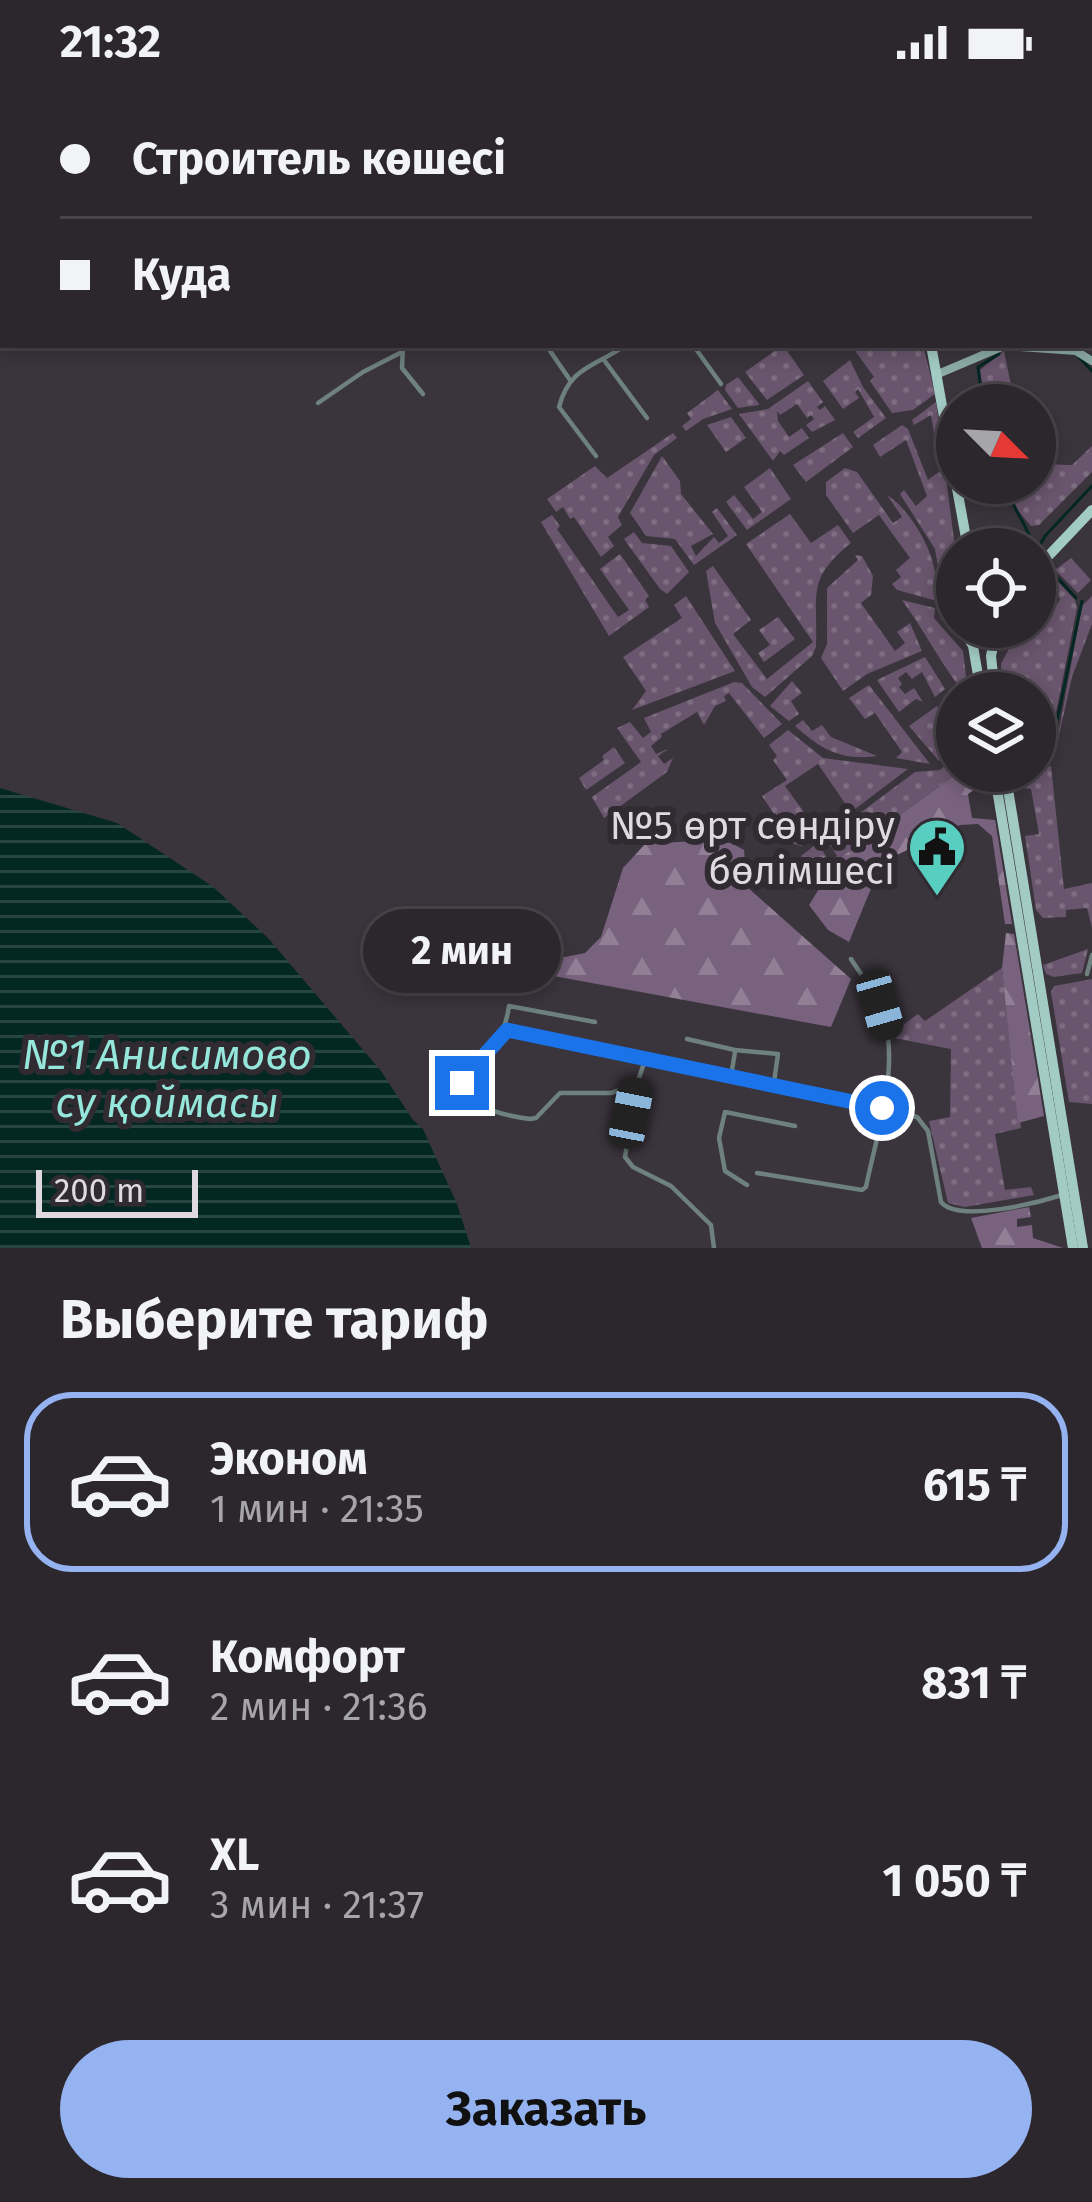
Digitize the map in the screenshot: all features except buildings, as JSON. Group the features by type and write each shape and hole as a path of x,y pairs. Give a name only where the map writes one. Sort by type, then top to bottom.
{"main road":[{"path":"935,348 943,384"},
{"path":"941,374 1000,348"},
{"path":"1056,348 1076,351 1092,361"},
{"path":"941,374 967,528"},
{"path":"1056,552 1092,513"},
{"path":"998,792 1083,1248"},
{"path":"1008,792 1070,1192 1073,1248"}],"street":[{"path":"403,348 402,368 423,394"},
{"path":"318,403 403,348"},
{"path":"548,348 570,380"},
{"path":"596,456 559,407 570,380 622,348"},
{"path":"695,348 721,384"},
{"path":"604,360 647,418"},
{"path":"1087,974 1092,955"},
{"path":"757,1173 865,1190 890,1038 880,1005 851,959"},
{"path":"595,1022 512,1005 507,1030 463,1074 465,1092 486,1108 530,1119 560,1094 611,1093 637,1084"},
{"path":"507,1030 774,1084 923,1122 946,1209 972,1212 1070,1192"},
{"path":"687,1040 778,1054 774,1084"},
{"path":"731,1076 735,1050"},
{"path":"645,1060 625,1157 633,1167 671,1186 711,1225 714,1248"},
{"path":"747,1185 725,1171 719,1138 724,1114 795,1126"}],"shaded area":[{"path":"785,348 804,375 767,400 745,372"},
{"path":"853,348 924,348 935,394 913,410 892,413 870,381 874,377"},
{"path":"1004,351 1011,384 982,384 980,370"},
{"path":"850,360 886,418 858,438 853,432 874,417 858,389 859,398 843,409 823,381"},
{"path":"738,377 759,405 738,408 725,390"},
{"path":"808,381 823,402 817,407 825,406 835,420 812,432 806,425 814,419 807,418 797,404 780,415 777,411 789,437 802,428 809,438 784,455 780,451 773,461 739,414 768,409"},
{"path":"718,390 732,409 686,431 682,426 691,419 687,413"},
{"path":"936,402 936,446 931,415 914,425 912,420"},
{"path":"731,417 746,438 726,452 707,425"},
{"path":"902,425 908,429 928,480 936,474 936,504 949,504 952,528 936,528 936,555 900,494 904,490 916,506 927,496 906,440 880,457 873,445"},
{"path":"673,433 677,438 654,455 618,517 622,525 608,537 614,546 601,557 574,517 570,519 563,507 556,512 547,499 595,466 607,478"},
{"path":"843,433 853,447 806,482 793,465"},
{"path":"1092,446 1092,472 1039,525 1031,526 1013,504 1056,504 1056,465 1072,465"},
{"path":"662,456 680,481 681,494 713,534 691,546 696,556 714,537 719,543 728,536 712,512 717,508 737,535 694,565 675,539 646,536 630,513"},
{"path":"770,468 791,499 747,530 726,502 734,495 753,519 762,512 744,487"},
{"path":"845,468 857,472 893,523 902,517 887,495 895,501 924,540 936,576 936,601 897,590 892,584 901,577 896,570 910,558 879,515 853,533 826,495 826,482"},
{"path":"790,514 811,543 838,525 851,543 827,567 817,589 812,656 765,697 752,687 715,623 706,571 713,566 751,620 733,634 767,679 813,642 746,544"},
{"path":"552,515 618,617 629,610 600,569 620,554 649,596 645,600 649,607 609,636 541,522"},
{"path":"634,532 642,543 671,546 689,572 667,594 624,539"},
{"path":"855,555 862,556 873,576 871,595 861,603 895,651 905,643 897,632 910,623 922,651 867,674 843,691 821,658 827,644 827,588 858,560"},
{"path":"1071,558 1091,580 1078,593 1056,569"},
{"path":"1056,580 1077,608 1056,712 1056,672 1001,672 1001,664 1009,648 1056,648 1060,600"},
{"path":"686,596 735,671 632,710 646,691 623,657 682,618 674,605"},
{"path":"1092,596 1092,624 1072,677 1056,749 1056,746 1082,606"},
{"path":"902,600 935,608 936,648 963,651 966,672 949,672"},
{"path":"778,617 795,639 764,662 758,653 770,645 759,630"},
{"path":"925,657 936,675 936,696 922,672 912,679 906,672 898,678 899,687 905,694 914,688 923,702 916,699 899,712 877,680"},
{"path":"792,681 802,693 791,701 799,714 789,721 770,706"},
{"path":"734,682 742,683 782,724 764,738 729,693 704,725 697,712 661,734 651,746 656,754 668,749 658,756 664,764 673,758 667,772 604,818 592,797 641,762 617,728 630,722 643,738 651,732 644,718"},
{"path":"869,685 930,764 896,758 902,752 875,713 865,719 849,698"},
{"path":"936,707 936,758 909,726"},
{"path":"803,720 812,731 822,725 831,737 877,756 832,752 795,726"},
{"path":"788,730 823,758 908,769 851,812 818,764 785,786 820,834 801,846 794,844 762,796 787,780 769,745"},
{"path":"614,747 625,763 586,790 579,778"},
{"path":"936,770 936,789 814,876 801,856 818,843 829,861 837,856 826,838 848,824 858,839 867,833 856,816 915,772"},
{"path":"1032,792 1054,792 1064,889 1092,883 1092,928 1087,908 1066,910 1066,917 1043,918 1036,910 1025,836 1039,834"},
{"path":"1088,949 1082,973 1046,974 1043,965"},
{"path":"1002,968 1021,1128 995,1134 1005,1190 1031,1187 1034,1195 965,1207 948,1203 929,1121 950,1117 951,1049 894,1038 896,1030 918,1014 925,1021"},
{"path":"1092,979 1092,1104 1069,1102 1051,992 1054,986"}],"green space":[{"path":"936,789 971,792 972,818 995,820 1012,924 1005,924 992,836 978,824 960,825 882,862 849,942 828,930 809,905 824,881 820,872"},
{"path":"731,843 744,850 747,887 851,979 831,1027 532,972 540,962 585,953 601,937 623,868 645,844"},
{"path":"1006,933 1014,934 1044,1116 1018,1123 1002,968"},
{"path":"1029,1207 1031,1217 1017,1219 1017,1227 1032,1225 1033,1238 1063,1248 982,1248 971,1218"}],"water":[{"name":"№1 Анисимово су қоймасы","path":"0,788 117,823 212,886 268,938 381,1071 423,1129 471,1248 0,1248"}],"waterway":[{"path":"980,384 978,367 999,354"},
{"path":"1077,355 1092,371"},
{"path":"1053,528 1092,486"},
{"path":"1014,504 1026,528"},
{"path":"1056,576 1076,598"},
{"path":"1056,726 1082,601"}],"place":[{"name":"№5 өрт сөндіру бөлімшесі","path":"937,898"}],"route":[{"path":"462,1083 465,1068 482,1058 507,1030 882,1108"}]}
